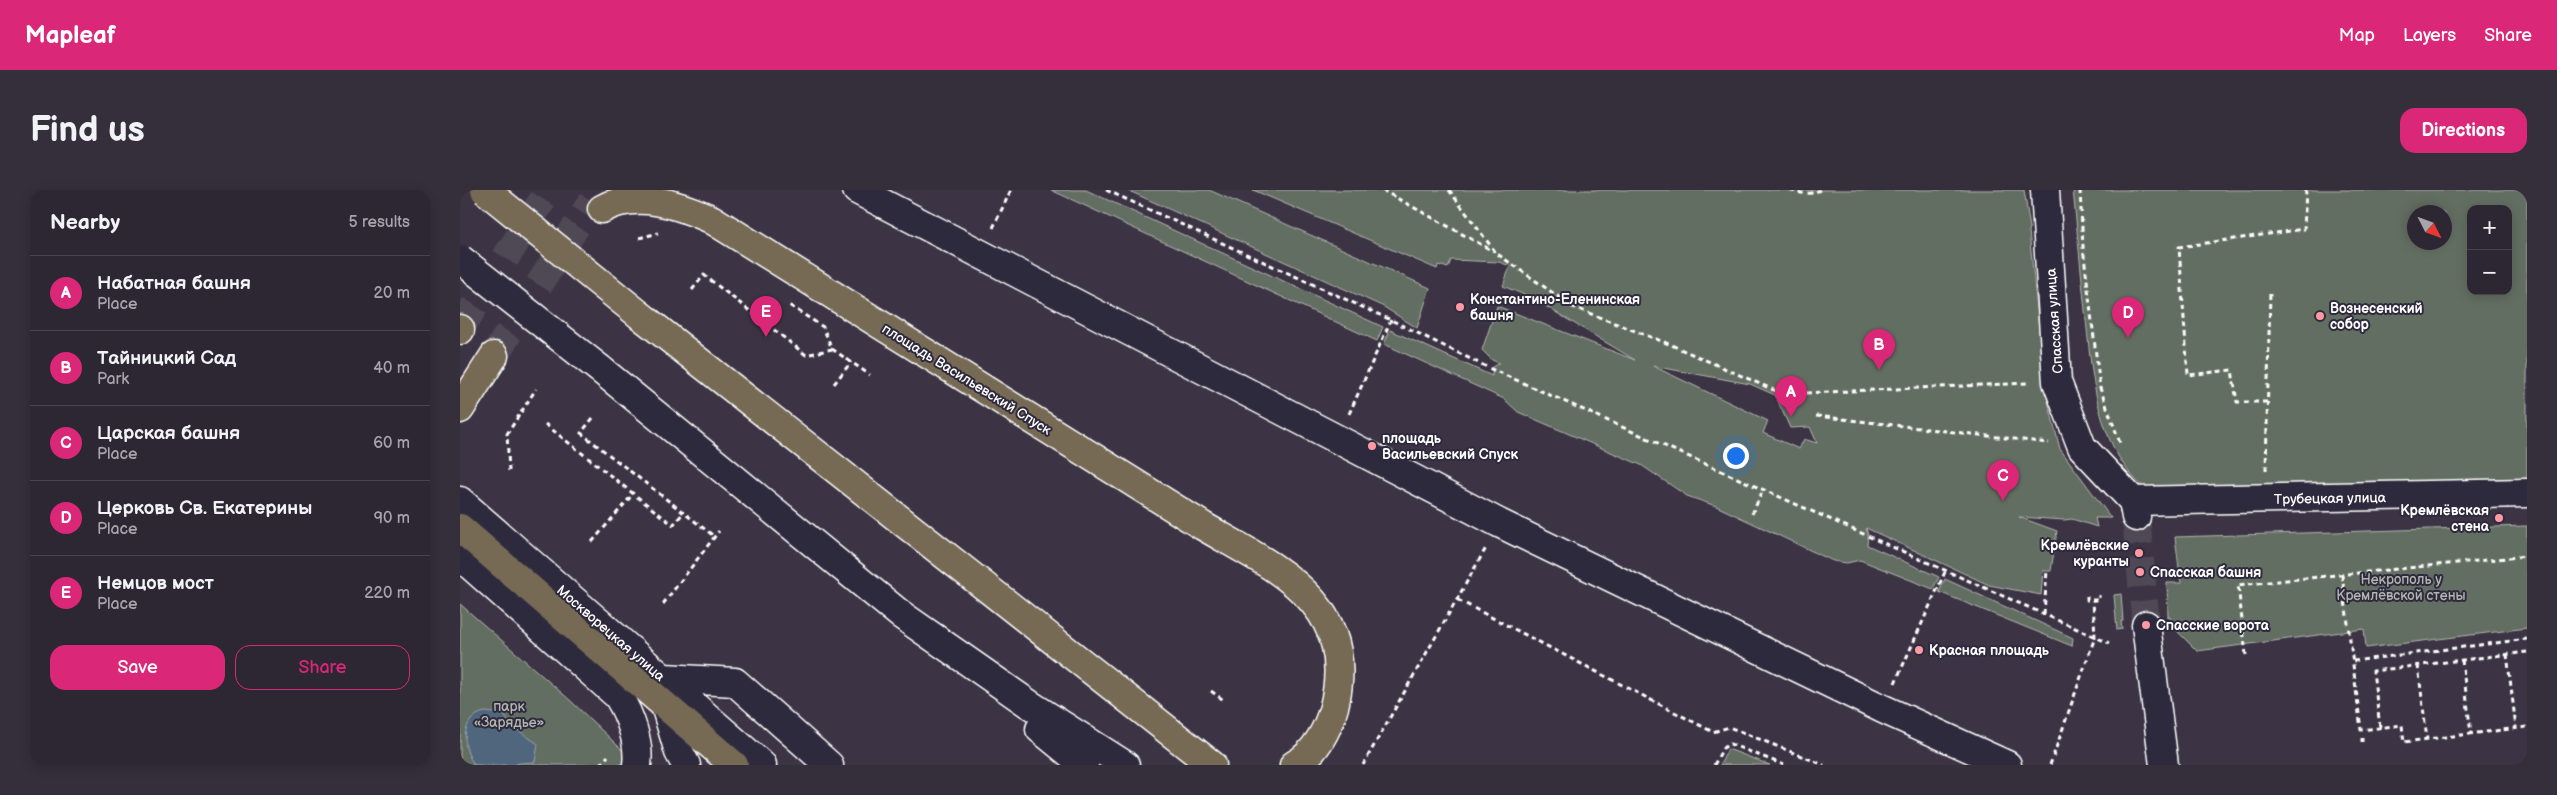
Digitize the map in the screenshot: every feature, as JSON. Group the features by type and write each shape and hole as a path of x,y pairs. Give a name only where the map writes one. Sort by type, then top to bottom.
{"main road":[{"path":"485,190 641,316 1212,765"},
{"name":"площадь Васильевский Спуск","path":"597,200 656,197 711,219 1203,526 1284,573 1311,599 1330,629 1338,663 1336,696 1330,722 1314,748 1294,765"},
{"path":"460,409 494,356"},
{"name":"Москворецкая улица","path":"460,528 665,691 734,765"},
{"path":"1185,743 1232,765"}],"street":[{"path":"857,190 1499,523 1883,709 2007,765"},
{"name":"Спасская улица","path":"2045,190 2057,382 2082,447 2134,509"},
{"path":"460,259 600,369 1084,765"},
{"name":"Трубецкая улица","path":"2134,509 2527,493"},
{"name":"Москворецкая улица","path":"460,501 665,691 762,765"},
{"path":"460,556 618,696 631,723 638,758 637,765"},
{"path":"900,614 1030,704 1125,765"},
{"path":"2146,625 2164,765"},
{"path":"686,765 680,752 665,691 735,682 829,765"}],"path":[{"path":"981,254 1011,190"},
{"path":"1106,190 1391,320 1489,368 1945,572 2109,643"},
{"path":"1382,190 1496,253 1573,307 1669,344 1783,394 2057,382"},
{"path":"1449,190 1496,253"},
{"path":"1790,190 1799,193 1812,193 1820,190"},
{"path":"2080,190 2084,247 2100,388 2122,448"},
{"path":"2268,402 2237,402 2232,370 2188,375 2179,247 2304,229 2306,190"},
{"path":"692,290 704,275 806,355 832,349"},
{"path":"2266,479 2270,291"},
{"path":"782,300 823,327 832,349 870,375"},
{"path":"1337,440 1391,320"},
{"path":"834,384 851,362"},
{"path":"509,471 507,434 536,389"},
{"path":"1816,416 2082,447"},
{"path":"593,418 581,433 715,537"},
{"path":"545,424 673,525 684,512"},
{"path":"1752,514 1763,490"},
{"path":"592,542 633,494"},
{"path":"1363,765 1458,600 1499,523"},
{"path":"663,604 719,532"},
{"path":"2246,655 2238,585 2527,556"},
{"path":"2044,614 2047,570"},
{"path":"1883,709 1945,572"},
{"path":"2342,574 2361,730 2402,724 2404,742 2527,726"},
{"path":"2087,596 2087,600 2099,600 2099,595"},
{"path":"1458,600 1713,732 1729,727 1824,765"},
{"path":"2050,765 2094,637 2093,600"},
{"path":"2353,661 2527,639"},
{"path":"2380,727 2373,671 2527,652"},
{"path":"2506,654 2516,728"},
{"path":"2462,660 2471,734"},
{"path":"2418,665 2427,740"},
{"path":"1212,691 1226,701"},
{"path":"1714,765 1723,748 1730,744 1784,765"}],"green space":[{"path":"1051,190 1086,190 1383,327 1377,341"},
{"path":"1127,190 1209,190 1430,288 1417,328 1384,307"},
{"path":"1253,190 2024,190 2030,228 2045,389 2060,449 2111,518 2095,518 2097,527 2072,519 2019,517 2057,531 2051,571 2043,571 2041,595 1989,585 1866,528 1868,535 1867,545 1939,577 1933,589 1860,560 1847,563 1833,561 1716,506 1687,496 1641,465 1518,412 1504,399 1384,344 1390,330 1492,376 1492,367 1499,363 1492,360 1482,350 1497,306 1635,360 1532,298 1503,286 1510,266 1499,262 1451,260 1448,268 1438,265 1437,269","holes":["1653,366 1750,384 1775,395 1790,428 1810,427 1817,443 1804,439 1799,449 1763,433 1768,421"]},
{"path":"2073,190 2527,190 2527,481 2145,489 2128,471 2106,430 2094,383"},
{"name":"Некрополь у Кремлёвской стены","path":"2527,526 2527,628 2366,648 2364,629 2197,651 2171,625 2170,617 2168,617 2167,583 2181,583 2175,537"},
{"path":"1945,579 2073,638 2072,646 1939,592"},
{"path":"2121,594 2123,621 2121,621 2122,629 2117,630 2114,595"},
{"name":"парк «Зарядье»","path":"460,604 571,701 638,765 460,765"},
{"path":"1728,749 1770,765 1720,765"}],"water":[{"path":"485,712 503,714 512,726 538,744 535,762 514,765 475,765 467,751 465,734 471,720"}],"tunnel":[{"path":"460,329 549,190"},
{"path":"494,356 592,201"},
{"path":"2136,517 2146,625"}],"place":[{"name":"Константино-Еленинская башня","path":"1460,307"},
{"name":"Вознесенский собор","path":"2320,316"},
{"name":"Немцов мост","path":"766,337"},
{"name":"Церковь Св. Екатерины","path":"2128,338"},
{"name":"Тайницкий Сад","path":"1879,370"},
{"name":"Набатная башня","path":"1791,417"},
{"name":"площадь Васильевский Спуск","path":"1372,446"},
{"name":"Царская башня","path":"2003,501"},
{"name":"Кремлёвская стена","path":"2499,518"},
{"name":"Кремлёвские куранты","path":"2139,553"},
{"name":"Спасская башня","path":"2140,572"},
{"name":"Спасские ворота","path":"2146,625"},
{"name":"Красная площадь","path":"1919,650"}]}
